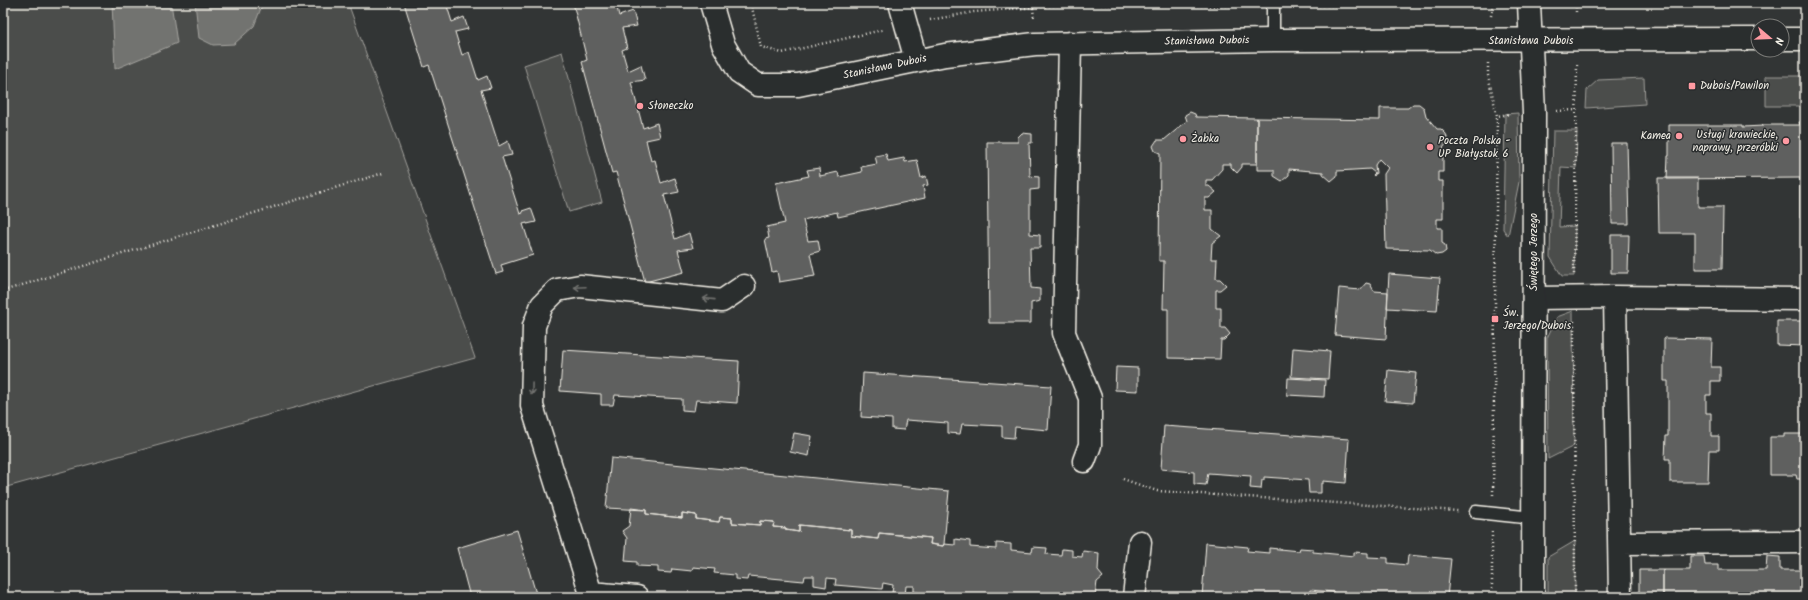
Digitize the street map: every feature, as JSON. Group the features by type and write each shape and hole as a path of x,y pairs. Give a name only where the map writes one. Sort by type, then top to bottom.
{"street":[{"name":"Stanisława Dubois","path":"711,3 723,44 739,72 758,85 798,85 916,60 1035,44 1273,40 1530,41 1750,39"},
{"path":"900,3 916,60"},
{"name":"Świętego Jerzego","path":"1529,3 1534,113 1533,597"},
{"path":"1790,39 1805,39"},
{"path":"1070,43 1064,333 1090,398 1090,445 1084,461"},
{"path":"637,597 591,595 532,406 534,326 542,305 557,290 580,286 722,301 744,286"},
{"path":"1615,297 1620,597"},
{"path":"1534,298 1805,298"},
{"path":"1134,597 1140,542"},
{"path":"1620,542 1805,542"}],"lane":[{"path":"1273,4 1273,40"},
{"path":"1476,512 1534,518"}],"path":[{"path":"751,3 762,47 782,53 906,25 974,12 1074,4 1473,5 1477,3"},
{"path":"1013,3 1013,9"},
{"path":"1492,597 1497,116"},
{"path":"3,291 383,173"},
{"path":"1123,479 1157,491 1476,512"}],"shaded area":[{"path":"3,3 348,3 475,358 3,488"},
{"path":"112,3 171,3 177,43 115,69"},
{"path":"195,3 263,3 254,26 234,44 213,45 199,38"},
{"path":"562,52 602,202 569,212 524,65"},
{"path":"1766,76 1805,76 1805,106 1766,106"},
{"path":"1644,78 1645,104 1586,108 1587,90 1598,80"},
{"path":"1518,113 1519,182 1508,236 1503,229 1505,114"},
{"path":"1553,131 1577,131 1576,168 1561,167 1559,227 1575,226 1574,276 1562,276 1550,257"},
{"path":"1573,311 1574,446 1548,459 1547,338 1557,317"},
{"path":"1575,541 1575,597 1548,597 1548,557"}],"building":[{"path":"404,3 446,3 452,22 464,17 468,29 455,32 462,55 469,52 478,80 487,76 491,88 481,90 499,146 508,141 512,155 502,157 520,214 523,213 522,211 531,208 536,222 523,224 533,255 501,265 503,272 496,274 429,65 424,67"},
{"path":"573,3 616,3 619,16 633,11 637,26 622,28 627,48 622,50 628,71 641,65 645,80 631,82 643,128 657,123 660,137 646,140 651,161 655,160 661,183 675,178 679,192 664,195 675,239 689,233 693,248 678,250 684,272 645,282 616,172 612,173 582,62 587,60"},
{"path":"1413,104 1419,104 1424,108 1426,116 1437,129 1441,129 1446,134 1448,142 1443,148 1443,172 1438,172 1438,181 1443,181 1443,219 1437,219 1437,228 1442,228 1442,243 1445,245 1446,251 1442,254 1436,255 1430,250 1386,249 1384,174 1388,168 1379,159 1375,165 1376,173 1374,176 1373,175 1375,173 1370,169 1337,171 1337,176 1331,181 1323,174 1323,172 1289,169 1289,175 1282,181 1274,176 1274,170 1257,170 1257,118 1380,120 1380,108 1408,108"},
{"path":"1190,112 1195,114 1196,117 1257,118 1257,164 1242,164 1242,167 1237,173 1231,167 1231,164 1222,164 1222,169 1212,180 1206,180 1206,186 1209,186 1216,192 1209,198 1205,198 1205,210 1212,210 1212,229 1221,236 1212,243 1211,259 1217,259 1216,279 1220,279 1226,285 1220,290 1216,290 1216,308 1221,308 1221,328 1225,328 1230,334 1224,340 1221,340 1220,359 1168,358 1168,309 1163,309 1164,261 1159,261 1160,153 1155,151 1153,146 1157,140 1164,140 1187,121 1185,115"},
{"path":"1799,122 1805,122 1805,218 1800,218 1800,178 1667,179 1669,125 1743,125 1743,127 1763,126 1762,125 1800,125"},
{"path":"1022,133 1032,134 1032,143 1029,143 1030,176 1039,177 1039,189 1030,190 1030,234 1040,235 1040,248 1030,248 1031,288 1040,289 1040,301 1031,303 1031,323 989,323 987,142 1018,142 1018,137"},
{"path":"1611,143 1627,143 1629,224 1612,224"},
{"path":"886,154 888,161 904,158 905,162 917,160 921,178 926,176 928,185 923,186 925,198 838,217 837,212 803,220 808,241 818,240 820,251 810,254 815,276 779,282 777,271 772,272 765,239 769,238 767,227 785,223 776,183 809,176 807,170 819,168 820,176 838,172 839,177 862,172 861,167 877,164 875,156"},
{"path":"1658,178 1698,178 1698,207 1723,207 1722,269 1695,269 1695,233 1659,233"},
{"path":"1611,235 1629,235 1628,273 1611,273"},
{"path":"1389,274 1440,278 1437,311 1387,308"},
{"path":"1366,283 1370,284 1374,291 1388,292 1386,339 1335,335 1339,288 1360,290"},
{"path":"1777,321 1805,321 1805,346 1777,345"},
{"path":"1664,338 1712,339 1711,367 1720,367 1720,381 1711,381 1711,395 1706,395 1706,413 1711,413 1711,436 1719,436 1719,450 1709,450 1708,482 1670,482 1670,459 1665,459 1666,436 1668,436 1668,381 1664,381"},
{"path":"1293,348 1330,351 1328,379 1291,377"},
{"path":"563,350 739,361 737,403 696,400 694,411 682,410 682,399 615,395 613,405 601,405 601,394 560,391"},
{"path":"1116,367 1138,368 1138,391 1115,390"},
{"path":"1388,370 1416,373 1413,403 1385,401"},
{"path":"863,373 1051,386 1048,430 1015,427 1014,438 1002,437 1002,426 962,424 960,434 948,433 948,423 906,420 904,430 892,429 892,419 861,417"},
{"path":"1288,378 1325,380 1324,397 1287,395"},
{"path":"1801,425 1805,425 1805,479 1797,479 1796,475 1770,475 1770,437 1784,437 1784,434 1802,434"},
{"path":"1164,426 1349,439 1346,483 1323,481 1323,484 1321,484 1321,493 1309,493 1308,480 1264,477 1264,480 1262,480 1261,489 1250,488 1251,476 1208,473 1206,485 1194,484 1194,472 1161,469"},
{"path":"794,433 812,436 809,456 790,452"},
{"path":"611,458 949,491 944,544 943,546 930,544 931,538 879,533 878,539 851,536 851,530 799,525 799,532 786,530 786,528 773,527 774,522 760,521 760,525 732,523 732,518 720,517 719,522 696,519 696,515 682,513 682,518 646,514 646,510 606,508"},
{"path":"631,508 646,510 646,514 682,518 682,513 696,515 696,519 719,522 720,517 732,518 732,523 760,525 760,521 774,522 773,527 786,528 786,530 799,532 799,525 851,530 851,536 878,539 879,533 931,538 930,544 943,546 944,544 955,545 955,539 970,541 970,547 996,549 996,543 1011,544 1011,550 1032,552 1033,547 1047,548 1046,554 1061,555 1062,549 1072,550 1072,556 1082,557 1083,551 1099,553 1098,571 1103,577 1097,582 1095,597 963,597 914,592 914,586 906,586 905,595 892,593 893,585 883,583 882,589 835,585 836,579 827,578 826,587 814,585 814,576 805,576 804,581 748,576 747,580 735,579 735,575 714,573 715,569 693,567 692,571 672,569 671,573 658,572 658,567 637,566 637,562 625,561 627,538 622,531 629,526"},
{"path":"517,530 537,597 470,597 457,548"},
{"path":"1206,543 1248,547 1247,551 1269,553 1269,548 1299,551 1300,548 1313,549 1313,552 1354,556 1354,552 1368,553 1368,557 1388,558 1388,563 1407,565 1408,555 1451,559 1447,597 1333,597 1334,592 1310,590 1309,597 1202,597"},
{"path":"1690,556 1704,556 1705,565 1718,565 1718,570 1766,570 1767,556 1780,557 1780,570 1805,570 1805,597 1663,597 1663,570 1690,570"},
{"path":"1639,570 1663,570 1663,597 1639,597"}],"place":[{"name":"Dubois/Pawilon","path":"1692,86"},
{"name":"Słoneczko","path":"640,106"},
{"name":"Kamea","path":"1679,136"},
{"name":"Żabka","path":"1183,139"},
{"name":"Usługi krawieckie, naprawy, przeróbki","path":"1786,141"},
{"name":"Poczta Polska - UP Białystok 6","path":"1430,147"},
{"name":"Św. Jerzego/Dubois","path":"1495,319"}]}
